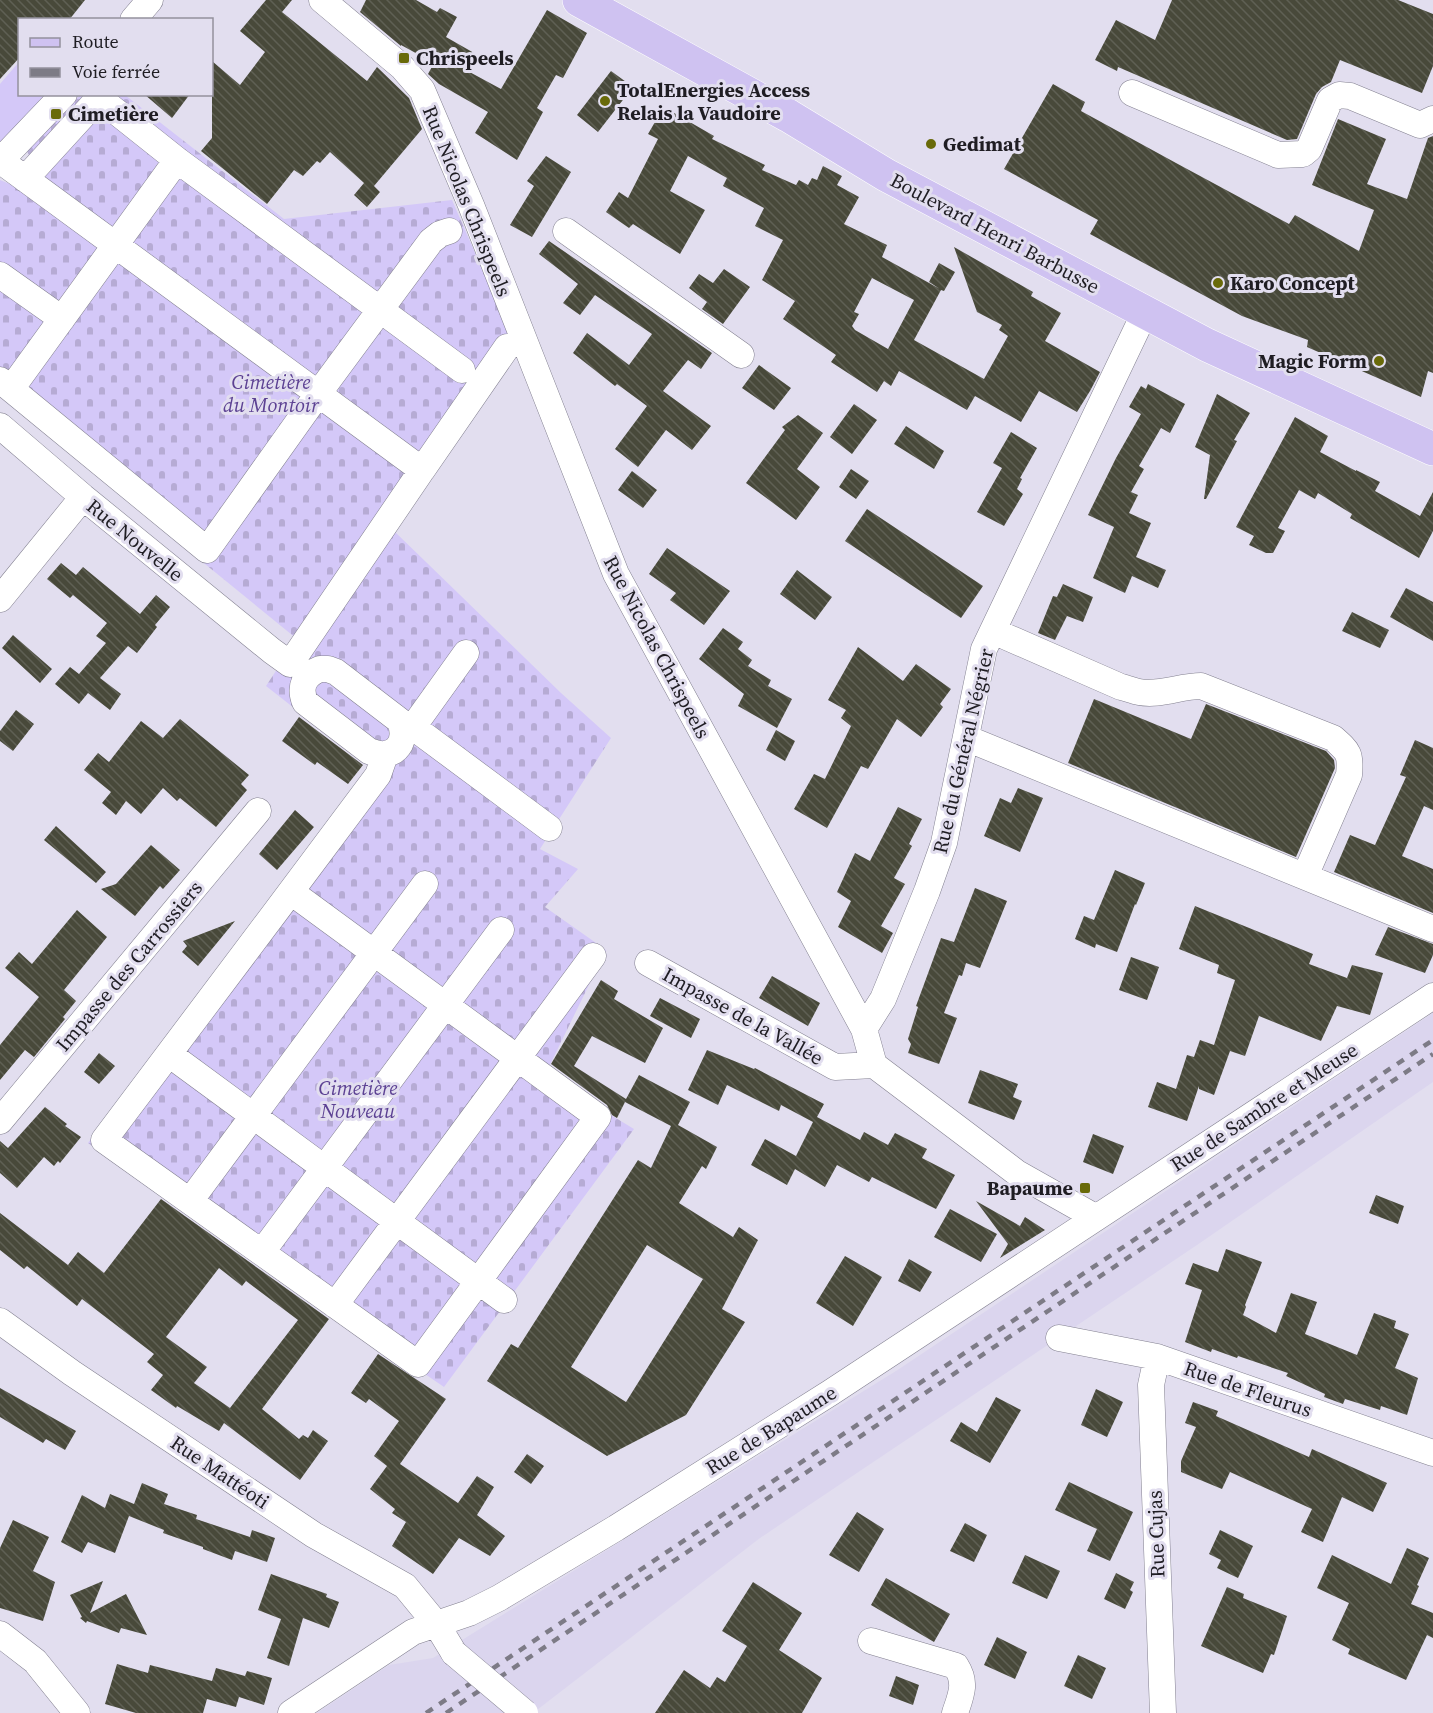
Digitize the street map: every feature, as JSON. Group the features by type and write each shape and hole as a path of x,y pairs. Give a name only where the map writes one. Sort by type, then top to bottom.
{"main road":[{"name":"Boulevard Henri Barbusse","path":"579,0 789,116 886,176 1207,345 1430,443"},
{"name":"Boulevard Henri Barbusse","path":"615,0 1171,306 1430,443"}],"street":[{"path":"135,18 150,0"},
{"name":"Rue Nicolas Chrispeels","path":"322,0 402,67 422,90 471,205 616,574 864,1029 874,1065"},
{"path":"1132,93 1278,155 1303,154 1309,149 1330,100 1339,95 1350,96 1420,125 1433,119"},
{"path":"62,96 0,161 422,470"},
{"path":"25,178 99,98 177,160 462,370"},
{"path":"177,160 62,319 5,385 207,550 431,241 448,231"},
{"path":"566,231 741,356"},
{"path":"0,275 62,319"},
{"name":"Rue du Général Négrier","path":"864,1029 883,999 944,843 984,650 1145,312"},
{"path":"289,664 507,347"},
{"name":"Rue Nouvelle","path":"0,426 83,497 289,664"},
{"path":"0,599 83,497"},
{"path":"993,631 1121,687 1140,693 1201,686 1333,738 1347,750 1350,759 1349,775 1305,876"},
{"path":"289,664 302,686 305,702 311,708 369,751 385,755 393,752 399,746 408,728 466,653"},
{"path":"289,664 312,672 320,669 336,672 408,728 549,828"},
{"path":"966,738 1433,929"},
{"path":"291,892 598,1117 418,1364 104,1140 378,775 385,755"},
{"name":"Impasse des Carrossiers","path":"0,1121 258,811"},
{"path":"190,1201 425,884"},
{"path":"262,1252 501,930"},
{"path":"335,1305 593,956"},
{"name":"Impasse de la Vallée","path":"648,963 835,1067 874,1065"},
{"name":"Rue de Sambre et Meuse","path":"1095,1217 1433,996"},
{"path":"169,1054 504,1300"},
{"path":"874,1065 1017,1173 1095,1217"},
{"name":"Rue de Bapaume","path":"291,1713 413,1632 469,1613 499,1599 616,1528 830,1393 1095,1217"},
{"name":"Rue Mattéoti","path":"0,1321 314,1535 405,1586 437,1624 454,1653 525,1713"},
{"name":"Rue de Fleurus","path":"1059,1338 1157,1357 1433,1453"},
{"name":"Rue Cujas","path":"1157,1357 1151,1385 1162,1713"},
{"path":"0,1635 35,1661 77,1713"},
{"path":"871,1641 956,1666 961,1674 964,1687 955,1713"}],"shaded area":[{"path":"1433,1013 1433,1082 1197,1245 760,1538 533,1713 317,1713 389,1665 433,1658 896,1371"}],"green space":[{"path":"18,63 18,96 63,96 0,161 0,84"},
{"path":"79,96 126,96 284,219 452,200 516,347 393,530 561,693 611,738 540,849 578,869 545,907 606,950 545,1075 634,1129 444,1387 88,1143 372,769 266,686 297,639 0,397 0,180 12,185 32,162 27,151"}],"building":[{"path":"0,0 85,0 71,18 18,18 18,59 0,79"},
{"path":"266,0 292,0 282,12 367,81 377,67 409,98 422,129 374,186 380,192 367,207 354,195 364,183 330,152 320,163 317,161 303,176 294,170 267,204 201,151 212,138 213,62 240,85 265,52 240,31"},
{"path":"366,0 416,0 437,12 440,8 457,17 446,37 474,53 464,69 501,89 547,10 587,33 563,78 556,75 537,108 543,112 517,160 475,133 488,112 439,84 428,74 434,63 401,46 360,12"},
{"path":"1172,0 1398,0 1433,14 1433,66 1422,93 1340,60 1331,82 1316,94 1297,139 1287,140 1118,67 1117,71 1095,60 1116,20 1155,40"},
{"name":"TotalEnergies Access Relais la Vaudoire","path":"611,71 633,87 598,132 577,115"},
{"path":"1053,84 1085,102 1081,111 1176,163 1289,224 1295,215 1359,251 1374,210 1312,185 1338,119 1386,139 1367,184 1407,199 1428,138 1433,136 1433,373 1428,371 1421,397 1307,347 1308,340 1242,316 1090,234 1098,220 1004,169"},
{"path":"146,96 188,96 172,118"},
{"path":"662,110 669,110 714,136 712,139 765,165 762,170 796,185 799,180 808,185 812,178 817,180 823,166 842,176 837,185 859,197 844,224 887,245 882,257 940,289 929,282 939,263 955,272 944,291 941,290 914,340 984,379 1008,336 999,330 1002,325 977,312 954,247 1033,292 1031,296 1061,313 1045,341 1100,372 1090,391 1077,412 1039,391 1021,422 975,396 967,410 899,371 891,386 884,381 877,392 831,362 836,355 783,319 795,301 762,280 783,240 755,226 764,208 723,186 727,178 688,156 670,191 705,210 680,254 633,224 629,228 606,212 619,192 628,198 658,139 648,134","holes":["872,278 914,300 888,349 852,326 859,314 854,312"]},
{"path":"546,156 571,172 532,237 510,225 534,186 527,181"},
{"path":"549,241 712,353 701,369 688,360 663,391 711,426 692,450 666,430 638,467 615,449 647,406 617,384 615,386 573,353 587,333 629,365 652,334 595,295 580,315 563,303 578,284 539,254"},
{"path":"724,269 750,287 723,324 702,309 707,302 689,288 699,274 713,283"},
{"path":"759,365 791,388 774,410 742,388"},
{"path":"1148,384 1185,404 1170,433 1161,428 1139,466 1144,469 1131,492 1138,495 1129,513 1151,523 1136,557 1166,570 1158,588 1132,576 1125,593 1093,578 1114,527 1088,515 1141,414 1129,407 1141,386 1146,389"},
{"path":"1217,394 1250,413 1204,499 1210,455 1195,447"},
{"path":"854,404 877,420 852,454 830,437"},
{"path":"798,415 823,433 797,469 820,487 796,520 746,483 785,430 782,427"},
{"path":"1295,417 1328,436 1320,452 1380,482 1375,491 1420,516 1433,492 1433,531 1419,558 1350,518 1352,514 1318,493 1315,499 1299,490 1278,528 1285,531 1273,553 1266,553 1249,545 1254,536 1236,527"},
{"path":"906,426 944,451 934,469 894,444"},
{"path":"1011,432 1037,448 1020,478 1022,479 1017,489 1023,494 1004,526 977,512 1002,468 993,463"},
{"path":"851,469 869,481 856,499 839,487"},
{"path":"632,471 657,490 643,508 618,490"},
{"path":"867,509 983,586 961,618 845,541"},
{"path":"667,548 730,591 704,625 670,600 676,593 649,574"},
{"path":"61,563 76,575 83,567 140,614 156,595 170,607 137,653 128,646 100,678 121,694 110,710 88,693 79,704 55,684 70,667 79,674 106,643 96,636 107,623 73,595 70,598 47,579"},
{"path":"797,570 832,597 815,620 780,594"},
{"path":"1063,584 1093,597 1083,622 1067,616 1055,640 1038,633 1053,596 1057,597"},
{"path":"1406,588 1433,602 1433,641 1390,617"},
{"path":"1352,612 1389,630 1380,648 1342,631"},
{"path":"723,628 743,642 738,649 752,660 748,666 771,680 768,686 792,699 777,728 738,706 744,694 699,659"},
{"path":"13,635 52,669 40,683 2,648"},
{"path":"858,647 903,681 916,664 951,689 940,704 943,707 921,737 897,719 868,769 861,766 827,828 794,809 814,774 825,779 851,726 841,718 846,710 828,700"},
{"path":"1094,699 1191,739 1206,704 1326,751 1334,760 1335,768 1296,857 1068,763"},
{"path":"16,710 34,724 13,751 0,741 0,731"},
{"path":"299,717 363,765 348,784 317,762 315,765 282,741"},
{"path":"180,719 249,775 241,784 247,790 216,827 180,798 177,801 163,788 141,814 126,801 116,815 102,803 111,792 84,770 98,753 109,762 141,721 163,738"},
{"path":"776,730 795,741 785,761 766,750"},
{"path":"1415,740 1433,748 1433,810 1424,806 1402,856 1433,869 1433,913 1334,872 1350,835 1375,845 1406,777 1400,775"},
{"path":"1018,788 1043,798 1020,852 984,836 1000,798 1011,803"},
{"path":"898,807 922,819 909,844 912,846 894,878 905,884 881,926 893,933 882,953 838,927 851,901 837,892 855,853 870,861"},
{"path":"295,810 314,827 277,870 259,854"},
{"path":"56,826 106,872 96,883 44,840"},
{"path":"151,845 180,870 163,889 160,886 135,916 101,889 116,884"},
{"path":"1115,870 1145,883 1117,952 1096,944 1095,948 1075,939 1084,916 1094,920"},
{"path":"975,888 1007,901 980,968 966,963 962,976 959,975 944,1013 957,1018 939,1064 908,1053 911,1044 908,1039 918,1007 916,1006 941,938 954,942"},
{"path":"1195,906 1313,954 1309,964 1347,978 1352,965 1383,973 1370,1015 1337,1006 1321,1041 1259,1016 1245,1056 1230,1051 1214,1095 1199,1089 1199,1086 1187,1121 1148,1107 1157,1082 1176,1089 1187,1055 1194,1057 1200,1040 1214,1045 1235,980 1217,973 1219,965 1179,949"},
{"path":"77,910 107,937 64,990 76,1001 63,1017 65,1019 34,1057 25,1050 0,1080 0,1045 39,997 5,968 19,952 32,964"},
{"path":"235,921 198,966 182,952 187,946 183,941"},
{"path":"1388,927 1433,944 1433,955 1425,973 1375,955"},
{"path":"1131,957 1159,967 1147,1000 1119,990"},
{"path":"772,976 820,1003 808,1026 759,998"},
{"path":"601,980 618,991 614,999 663,1028 645,1063 592,1036 574,1066 626,1099 639,1075 690,1102 678,1125 717,1147 706,1169 702,1166 679,1203 733,1237 739,1227 758,1240 722,1309 745,1322 686,1415 607,1456 487,1381 511,1344 518,1348 638,1160 651,1168 671,1126 625,1102 617,1118 612,1115 607,1105 551,1064","holes":["647,1245 703,1279 626,1402 571,1367"]},
{"path":"660,998 700,1019 691,1038 650,1016"},
{"path":"707,1050 755,1068 824,1104 817,1117 860,1140 864,1132 888,1145 895,1133 927,1149 922,1158 955,1175 936,1209 872,1177 869,1182 837,1165 825,1187 795,1169 787,1185 751,1165 765,1139 796,1156 813,1122 781,1105 779,1111 727,1085 718,1105 688,1090"},
{"path":"99,1053 115,1066 99,1084 84,1072"},
{"path":"980,1070 1018,1084 1013,1097 1022,1101 1014,1120 968,1103"},
{"path":"45,1107 81,1137 60,1163 58,1161 54,1166 44,1157 17,1188 0,1173 0,1141 8,1148"},
{"path":"1093,1134 1124,1146 1113,1174 1083,1162"},
{"path":"1376,1195 1404,1206 1398,1224 1369,1213"},
{"path":"161,1199 329,1319 262,1409 299,1439 303,1435 308,1438 313,1430 328,1441 300,1480 224,1423 219,1431 177,1406 176,1408 151,1390 163,1375 147,1362 154,1354 82,1299 77,1306 27,1266 24,1269 0,1250 0,1213 68,1265 78,1252 104,1273","holes":["219,1268 242,1286 246,1281 298,1320 230,1408 194,1383 207,1367 166,1337"]},
{"path":"976,1201 1020,1226 1025,1217 1045,1230 1000,1258 1008,1244"},
{"path":"950,1209 997,1234 981,1262 934,1237"},
{"path":"1226,1249 1262,1262 1243,1315 1276,1333 1291,1293 1317,1302 1305,1334 1357,1355 1374,1313 1396,1321 1394,1328 1409,1334 1395,1368 1418,1378 1407,1415 1381,1406 1380,1410 1345,1399 1343,1404 1324,1397 1325,1394 1286,1376 1288,1373 1238,1356 1237,1358 1212,1349 1211,1352 1185,1342 1202,1290 1185,1284 1193,1263 1218,1272"},
{"path":"845,1256 882,1277 853,1326 816,1303"},
{"path":"909,1259 932,1272 920,1292 898,1281"},
{"path":"378,1354 446,1399 400,1464 458,1503 477,1476 494,1487 477,1515 505,1536 490,1556 459,1538 433,1574 392,1546 406,1522 392,1513 395,1509 370,1489 387,1466 374,1456 399,1421 369,1399 366,1403 351,1393"},
{"path":"0,1388 76,1431 65,1450 46,1439 43,1443 0,1417"},
{"path":"1096,1389 1123,1402 1107,1437 1081,1425"},
{"path":"996,1397 1021,1410 990,1463 950,1441 961,1422 977,1432"},
{"path":"1193,1402 1218,1411 1216,1416 1309,1457 1312,1449 1387,1483 1373,1512 1342,1497 1323,1542 1301,1532 1312,1509 1230,1472 1222,1489 1181,1472 1181,1461 1196,1427 1185,1423"},
{"path":"527,1454 544,1466 531,1484 514,1472"},
{"path":"1069,1482 1133,1512 1110,1561 1087,1551 1097,1529 1055,1510"},
{"path":"142,1483 168,1494 164,1504 197,1515 196,1519 250,1537 252,1530 275,1538 267,1562 235,1551 232,1560 163,1533 164,1530 129,1516 115,1553 88,1542 82,1553 61,1542 82,1495 105,1508 110,1494 134,1504"},
{"path":"857,1512 884,1529 859,1572 829,1555"},
{"path":"13,1520 49,1537 33,1571 55,1582 43,1621 0,1608 0,1548"},
{"path":"965,1523 987,1535 974,1562 950,1551"},
{"path":"1220,1530 1253,1546 1238,1578 1217,1568 1221,1560 1209,1554"},
{"path":"1407,1548 1429,1558 1411,1604 1433,1613 1433,1638 1427,1635 1406,1680 1348,1654 1350,1649 1332,1640 1349,1603 1317,1588 1332,1555 1391,1584"},
{"path":"1025,1555 1060,1571 1047,1599 1012,1583"},
{"path":"1116,1573 1134,1582 1130,1590 1133,1592 1125,1609 1104,1599"},
{"path":"271,1574 327,1594 326,1597 339,1602 329,1628 303,1618 289,1666 267,1658 281,1619 258,1610"},
{"path":"886,1578 950,1614 934,1642 871,1605"},
{"path":"103,1581 90,1613 126,1594 147,1635 121,1628 119,1633 87,1621 86,1623 80,1618 82,1617 70,1595"},
{"path":"753,1582 802,1613 779,1650 822,1678 802,1713 655,1713 684,1670 710,1688 717,1677 725,1682 747,1646 722,1631"},
{"path":"1227,1587 1244,1594 1243,1598 1287,1616 1274,1655 1271,1654 1263,1673 1201,1646"},
{"path":"997,1637 1027,1652 1015,1679 984,1665"},
{"path":"1078,1655 1106,1668 1092,1699 1064,1686"},
{"path":"117,1664 148,1673 150,1665 212,1681 216,1668 245,1676 247,1671 272,1678 264,1705 239,1697 236,1707 207,1699 203,1713 136,1713 105,1704"},
{"path":"896,1676 919,1685 913,1705 889,1696"}],"railway":[{"path":"426,1713 1433,1040"},
{"path":"446,1713 1433,1054"}],"place":[{"name":"Chrispeels","path":"404,58"},
{"name":"TotalEnergies Access Relais la Vaudoire","path":"605,101"},
{"name":"Cimetière","path":"56,114"},
{"name":"Gedimat","path":"931,144"},
{"name":"Karo Concept","path":"1218,283"},
{"name":"Magic Form","path":"1379,361"},
{"name":"Bapaume","path":"1085,1188"}],"park label":[{"name":"Cimetière du Montoir","path":"271,394"},
{"name":"Cimetière Nouveau","path":"358,1100"}]}
